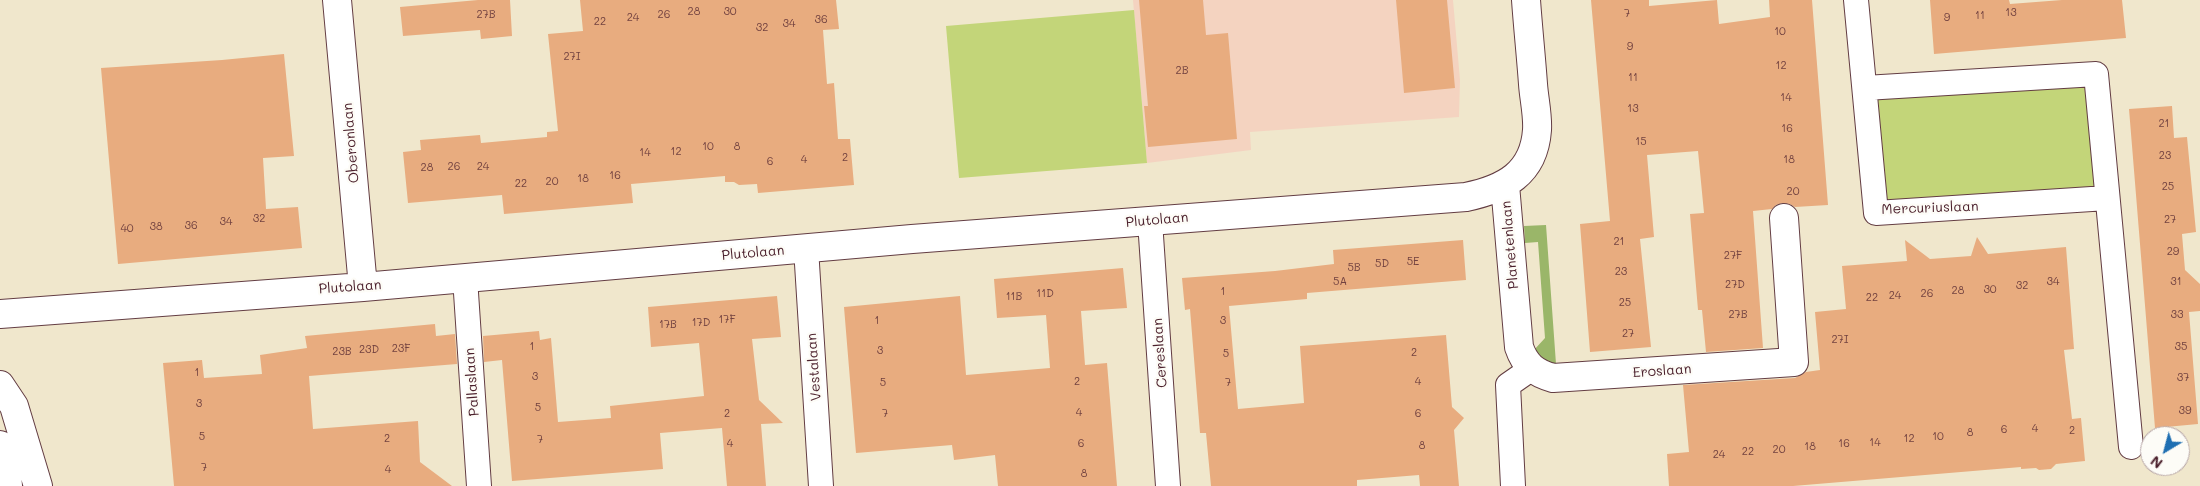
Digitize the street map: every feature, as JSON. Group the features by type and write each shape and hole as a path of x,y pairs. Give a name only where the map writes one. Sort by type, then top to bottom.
{"street":[{"name":"Oberonlaan","path":"337,0 363,287"},
{"name":"Planetenlaan","path":"1526,0 1537,130 1532,152 1520,172 1505,185 1519,347 1523,359 1531,369"},
{"name":"Mercuriuslaan","path":"1856,0 1876,213 2107,198"},
{"path":"1865,88 2096,74 2131,448"},
{"name":"Plutolaan","path":"0,314 363,287 806,248 1466,197 1486,193 1505,185"},
{"name":"Eroslaan","path":"1531,369 1541,375 1553,378 1794,362 1784,218"},
{"name":"Cereslaan","path":"1150,221 1168,486"},
{"name":"Vestalaan","path":"806,248 821,486"},
{"name":"Pallaslaan","path":"465,278 479,486"},
{"path":"1513,486 1508,385 1531,369"},
{"path":"0,385 14,406 38,486"},
{"path":"0,444 6,463 8,486"}],"shaded area":[{"path":"1133,0 1453,0 1460,80 1459,117 1250,132 1251,150 1147,163"}],"green space":[{"path":"1134,10 1147,163 959,178 946,26"},
{"path":"2096,74 2107,198 1876,213 1865,88"},
{"path":"1546,225 1556,364 1548,365 1534,350 1545,338 1538,242 1525,243 1524,226"}],"building":[{"path":"478,0 510,0 512,36 481,39 480,30 403,36 400,7"},
{"path":"580,0 836,0 839,29 823,30 827,84 834,83 838,139 850,139 854,185 758,193 757,184 739,185 734,182 725,182 725,176 631,184 633,203 504,214 502,195 408,203 403,152 421,150 420,140 480,135 481,143 547,137 547,132 558,131 548,34 583,31"},
{"path":"1139,0 1203,0 1206,35 1228,33 1237,139 1148,147 1144,106 1148,106"},
{"path":"1396,0 1447,0 1455,88 1404,93"},
{"path":"1591,0 1649,0 1649,6 1717,0 1719,24 1770,17 1769,0 1812,0 1828,205 1795,207 1782,203 1772,209 1753,211 1763,348 1706,352 1702,310 1698,310 1690,214 1704,213 1698,151 1647,155 1654,237 1640,239 1651,347 1590,352 1580,224 1610,221"},
{"path":"1930,0 2009,0 2010,4 2062,0 2122,0 2126,38 1934,54"},
{"path":"284,54 294,156 263,158 266,209 298,207 302,248 118,264 101,68"},
{"path":"2172,106 2174,138 2187,137 2196,232 2182,234 2185,270 2200,284 2200,311 2189,312 2198,424 2155,426 2129,109"},
{"path":"1977,237 1988,254 2066,247 2074,349 2064,350 2072,419 2081,418 2085,461 2056,464 2051,469 2021,469 2021,467 1793,486 1669,486 1667,454 1689,452 1683,385 1795,378 1806,372 1820,370 1815,312 1846,309 1842,266 1907,261 1905,240 1930,259 1971,256"},
{"path":"1463,240 1466,280 1307,293 1307,299 1229,306 1238,409 1304,403 1300,346 1446,335 1452,407 1464,418 1454,430 1459,486 1420,486 1419,475 1357,480 1357,486 1211,486 1206,433 1200,433 1190,309 1185,310 1182,278 1275,271 1334,264 1333,250"},
{"path":"1123,268 1127,308 1081,311 1085,365 1107,363 1117,486 998,486 995,455 954,460 952,445 856,453 844,307 960,296 966,375 1050,368 1046,315 997,318 994,279"},
{"path":"777,296 781,337 752,339 759,400 783,423 761,424 766,486 727,486 722,428 660,433 663,469 512,481 502,360 484,362 483,336 539,331 540,340 551,338 558,422 611,418 610,406 704,396 699,343 651,347 648,307"},
{"path":"435,324 436,336 455,334 457,364 309,376 313,429 418,421 420,462 452,486 174,486 163,363 202,360 204,378 262,374 260,355 307,348 305,336"}]}
